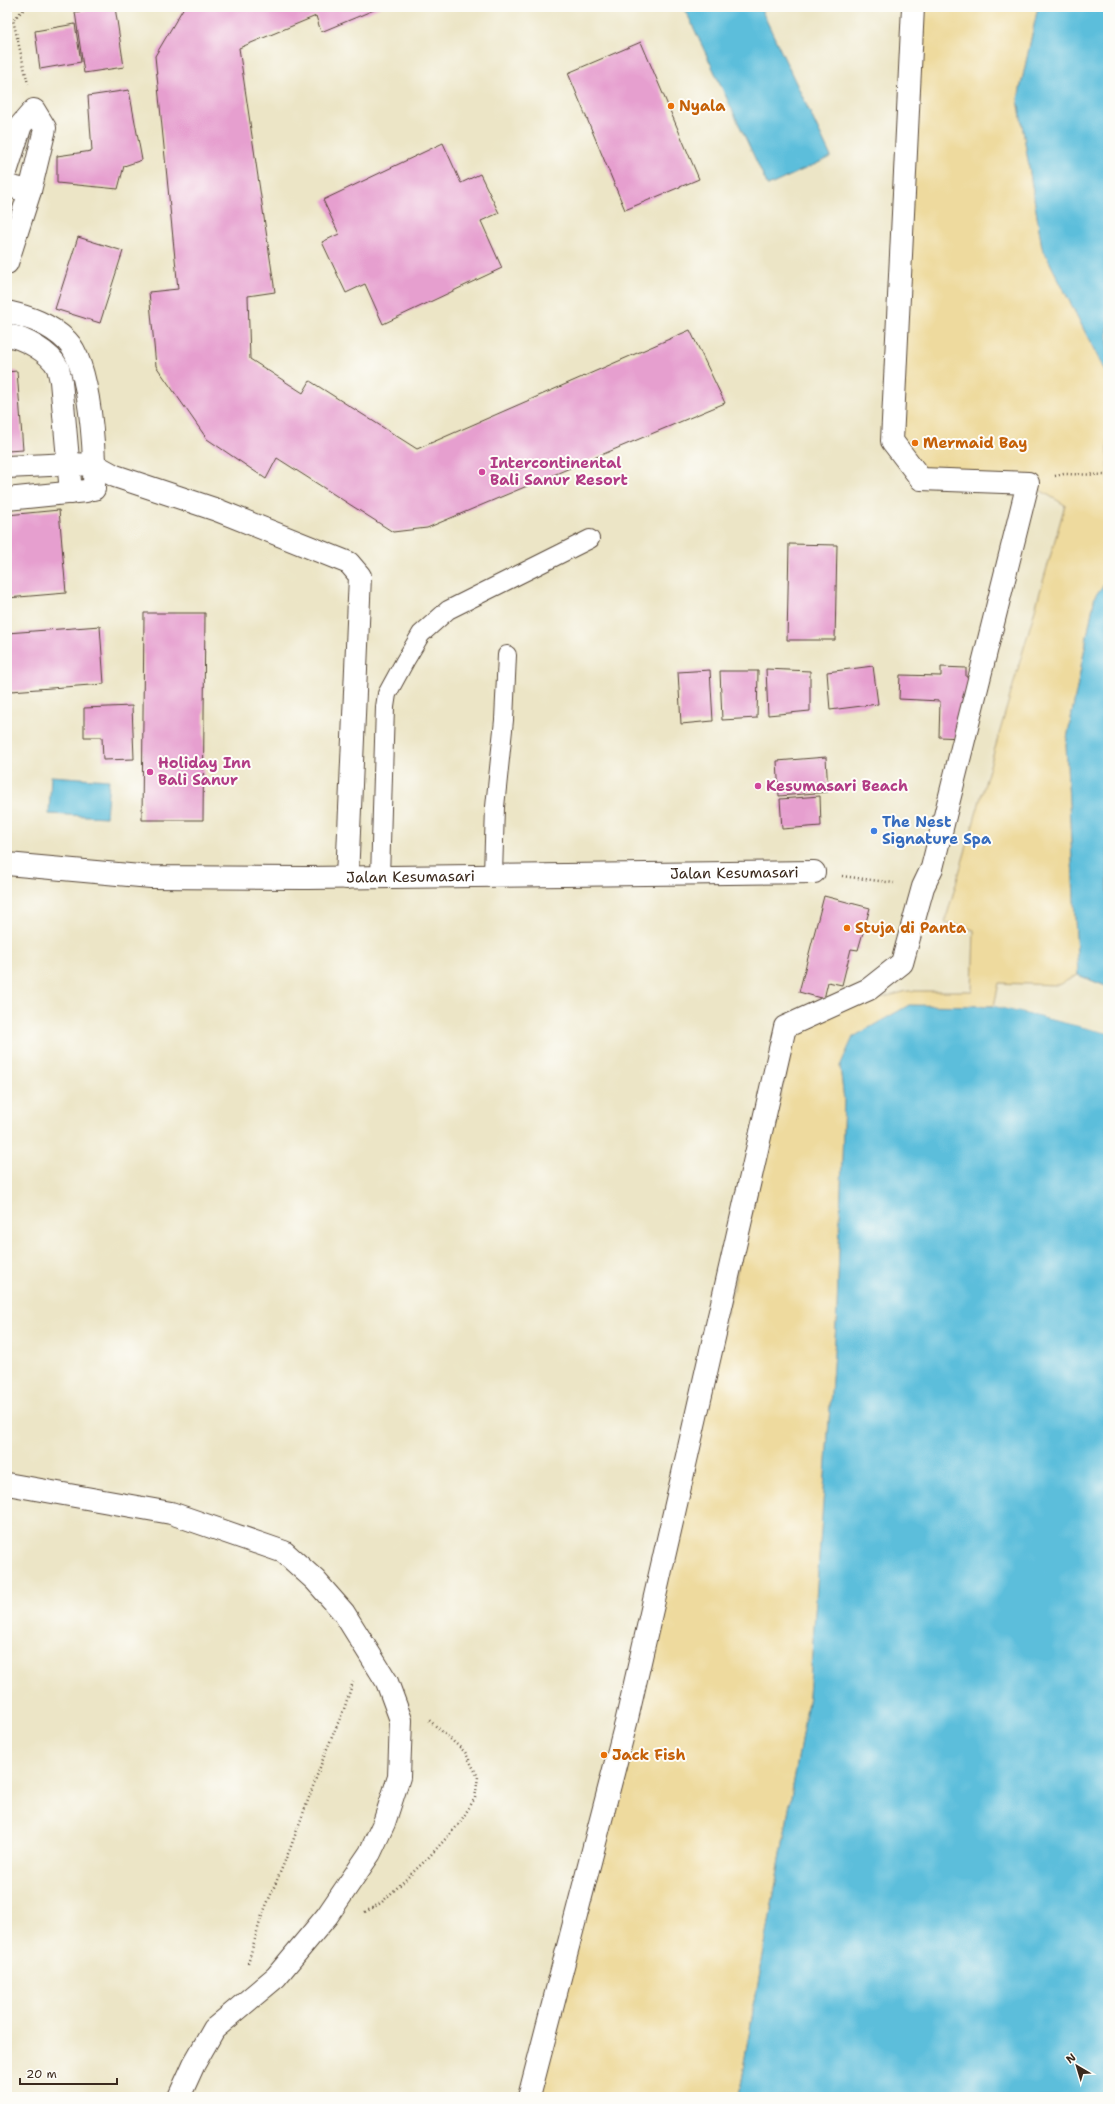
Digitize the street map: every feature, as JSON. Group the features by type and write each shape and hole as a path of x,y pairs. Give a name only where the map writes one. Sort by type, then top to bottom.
{"street":[{"path":"529,2097 626,1723 786,1027 869,989 902,963 923,887 932,868 1028,483 921,479 892,441 913,7"},
{"path":"7,169 21,125 34,110 45,128 30,191 7,263"},
{"path":"7,186 30,191"},
{"path":"7,312 30,317 46,325 67,341 75,352 83,378 90,410 95,465 94,489"},
{"path":"7,335 31,344 48,356 58,368 61,381 70,464 71,493"},
{"path":"7,467 70,464 95,465 115,476 217,510 349,563 360,576 347,878"},
{"path":"7,499 71,493 94,489 115,476"},
{"name":"Jalan Kesumasari","path":"7,864 151,877 380,878 492,875 814,872"},
{"path":"7,1484 171,1513 284,1552 315,1580 344,1613 387,1682 400,1720 399,1777 384,1823 370,1853 327,1916 276,1977 214,2029 194,2064 179,2097"}],"lane":[{"path":"380,878 385,707 387,694 404,661 421,634 448,610 590,539"},
{"path":"492,875 495,807 504,720 508,655"}],"path":[{"path":"26,7 13,20 34,110"},
{"path":"1028,483 1064,474 1108,475"},
{"path":"814,872 923,887"},
{"path":"246,1970 261,1918 290,1849 326,1751 344,1710 357,1669 363,1643"}],"sand":[{"path":"913,7 1038,7 1018,99 1042,247 1108,377 1108,579 1095,596 1066,744 1078,975 1058,985 999,983 994,1006 909,1006 840,1066 844,1100 837,1311 809,1696 738,2097 529,2097 626,1723 797,1028 839,1009 907,991 972,991 974,930 945,922 1065,505 1028,483 921,479 892,441"}],"water":[{"path":"684,7 760,7 831,157 768,186"},
{"path":"1038,7 1108,7 1108,377 1042,247 1018,99"},
{"path":"1108,579 1108,987 1078,975 1066,744 1095,596"},
{"path":"51,776 109,780 106,817 49,814"},
{"path":"909,1005 994,1006 1108,1033 1108,2097 738,2097 809,1696 837,1311 844,1100 840,1066 853,1037"}],"pier":[{"path":"994,1004 1108,1031 1108,1033 994,1006"}],"building":[{"path":"115,7 124,67 84,73 75,12"},
{"path":"184,7 381,7 321,32 316,16 239,48 275,292 248,296 250,359 303,393 310,381 417,449 690,330 725,403 427,528 393,532 277,458 266,479 207,439 156,366 149,292 178,289 155,56"},
{"path":"75,24 81,62 40,69 35,31"},
{"path":"641,42 699,179 625,210 568,73"},
{"path":"129,90 142,160 124,166 118,189 57,183 57,156 92,151 88,96"},
{"path":"443,143 461,183 480,174 499,213 481,221 502,268 383,324 365,284 346,293 322,242 339,234 323,200"},
{"path":"78,237 123,251 100,323 55,309"},
{"path":"17,371 23,450 7,451 7,372"},
{"path":"59,510 66,593 7,598 7,515"},
{"path":"789,544 837,545 835,640 787,640"},
{"path":"144,613 205,613 203,820 142,820"},
{"path":"100,626 104,684 11,691 7,633"},
{"path":"873,666 878,704 830,710 827,672"},
{"path":"941,667 966,668 966,677 969,677 963,738 939,737 940,701 899,699 900,675 941,676"},
{"path":"766,669 810,671 810,711 768,715"},
{"path":"710,670 713,721 681,724 678,672"},
{"path":"720,671 758,671 757,718 722,720"},
{"path":"132,706 134,759 103,760 102,737 84,737 84,708"},
{"path":"826,757 828,792 779,796 777,761"},
{"path":"820,796 821,826 782,829 780,799"},
{"path":"824,896 870,908 858,950 851,949 842,985 828,982 824,999 799,992"}],"place":[{"name":"Nyala","path":"671,106"},
{"name":"Mermaid Bay","path":"915,443"},
{"name":"Intercontinental Bali Sanur Resort","path":"482,472"},
{"name":"Holiday Inn Bali Sanur","path":"150,772"},
{"name":"Kesumasari Beach","path":"758,786"},
{"name":"The Nest Signature Spa","path":"874,831"},
{"name":"Stuja di Panta","path":"847,928"},
{"name":"Jack Fish","path":"604,1755"}]}
